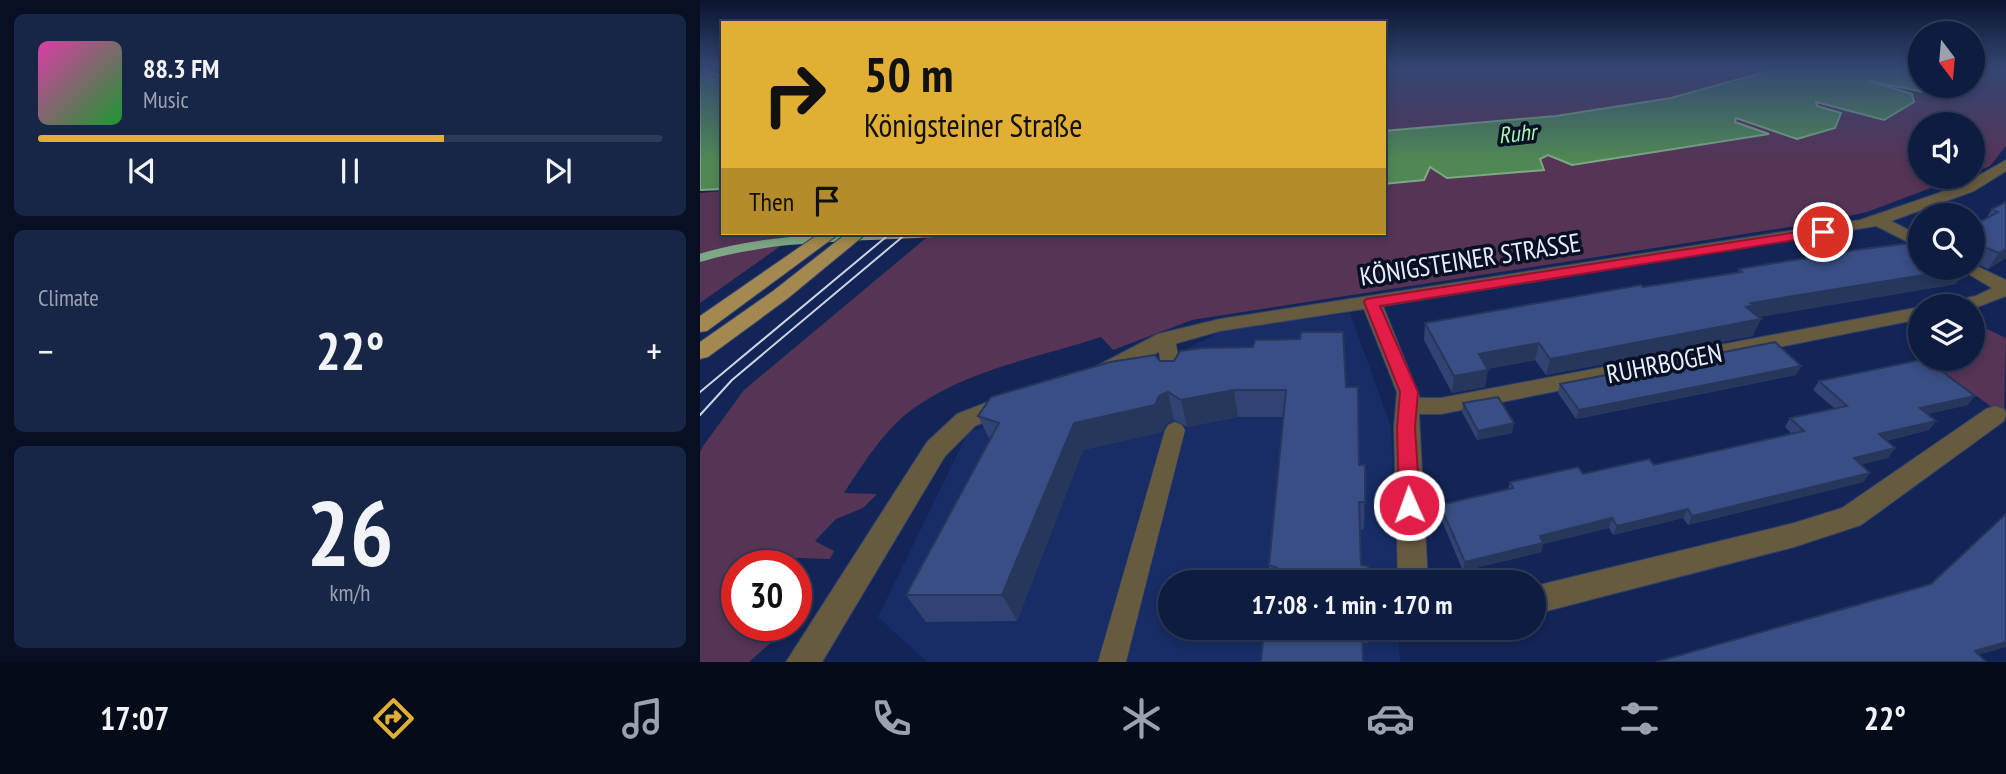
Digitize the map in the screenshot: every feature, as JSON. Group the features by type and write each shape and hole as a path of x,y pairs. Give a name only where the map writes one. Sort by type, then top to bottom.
{"main road":[{"path":"700,326 828,235"},
{"path":"700,352 780,295 855,235"}],"street":[{"name":"KÖNIGSTEINER STRASSE","path":"1088,379 1166,339 1220,325 1879,221 1985,180 2006,164"},
{"path":"1879,221 1908,237"},
{"path":"1985,278 2006,289"},
{"path":"1985,299 2006,289"},
{"path":"1371,302 1409,392 1406,428 1412,570"},
{"name":"RUHRBOGEN","path":"1408,406 1441,406 1908,315"},
{"path":"803,662 936,449 950,432 983,411 1024,398"},
{"path":"1546,597 1840,522 1996,415"}],"lane":[{"path":"1166,339 1173,380"},
{"path":"1112,662 1175,430"}],"shaded area":[{"path":"1386,99 1665,99 1556,116 1386,131"},
{"path":"1875,99 2006,99 2006,146 1990,166 1985,168 1985,112 1908,112 1908,189 1928,189 1867,212 1822,222 1192,320 1113,350 1101,337 962,381 908,413 887,433 869,456 844,493 877,494 863,508 836,519 815,541 834,551 830,559 812,558 812,550 721,550 721,641 773,641 749,662 700,662 700,453 703,446 744,390 930,235 1386,235 1386,182 1430,167 1447,178 1543,170 1540,159 1548,155 1663,150 1767,135 1734,122 1735,118 1798,139 1817,106 1815,102 1884,120"},
{"path":"721,191 721,235 796,235 700,303 700,193"},
{"path":"1350,313 1391,427 1396,570 1158,570 1158,640 1399,640 1400,662 927,662 878,617 968,432 1103,393 1225,329"},
{"path":"1985,328 2006,338 2004,416 1942,371 1985,371"}],"water":[{"path":"700,99 721,99 721,189 700,190"},
{"name":"Ruhr","path":"1665,99 1913,99 1914,102 1884,120 1816,102 1817,106 1841,113 1835,128 1797,139 1736,118 1735,122 1769,134 1572,165 1548,155 1540,159 1544,170 1447,178 1430,167 1424,180 1386,184 1386,131 1556,116"}],"building":[{"path":"2006,202 2006,249 1999,253 1985,247 1985,219 1998,212 1992,209"},
{"path":"1908,243 1908,278 1751,303 1754,305 1746,307 1761,319 1550,359 1539,343 1479,354 1488,370 1454,376 1425,323 1641,285 1643,287 1742,272 1739,269"},
{"path":"1301,332 1343,332 1346,387 1358,387 1359,465 1365,465 1365,502 1359,502 1361,565 1368,566 1368,570 1277,570 1269,565 1286,390 1234,390 1181,400 1168,392 1159,396 1155,405 1074,423 1002,595 906,595 999,423 978,416 991,397 1110,362 1155,355 1160,361 1174,361 1180,351 1253,347 1255,340 1300,339"},
{"path":"1775,342 1801,366 1579,410 1560,384"},
{"path":"1908,363 1908,371 1941,371 1975,396 1920,408 1936,421 1879,434 1895,448 1854,458 1870,473 1692,516 1688,509 1617,526 1612,518 1540,536 1543,543 1465,562 1440,505 1513,488 1510,482 1578,467 1583,474 1649,459 1654,465 1804,431 1790,418 1847,406 1819,381"},
{"path":"1498,397 1514,423 1478,431 1463,403"},
{"path":"2006,514 2006,642 1975,651 1986,662 1656,662 1931,584"},
{"path":"1263,640 1362,640 1363,662 1261,662"}],"waterway":[{"path":"700,258 786,241 890,235"}],"tram line":[{"path":"700,415 732,380 905,235"},
{"path":"700,392 886,237"}],"route":[{"path":"1409,505 1406,428 1409,392 1371,302 1823,232"}]}
